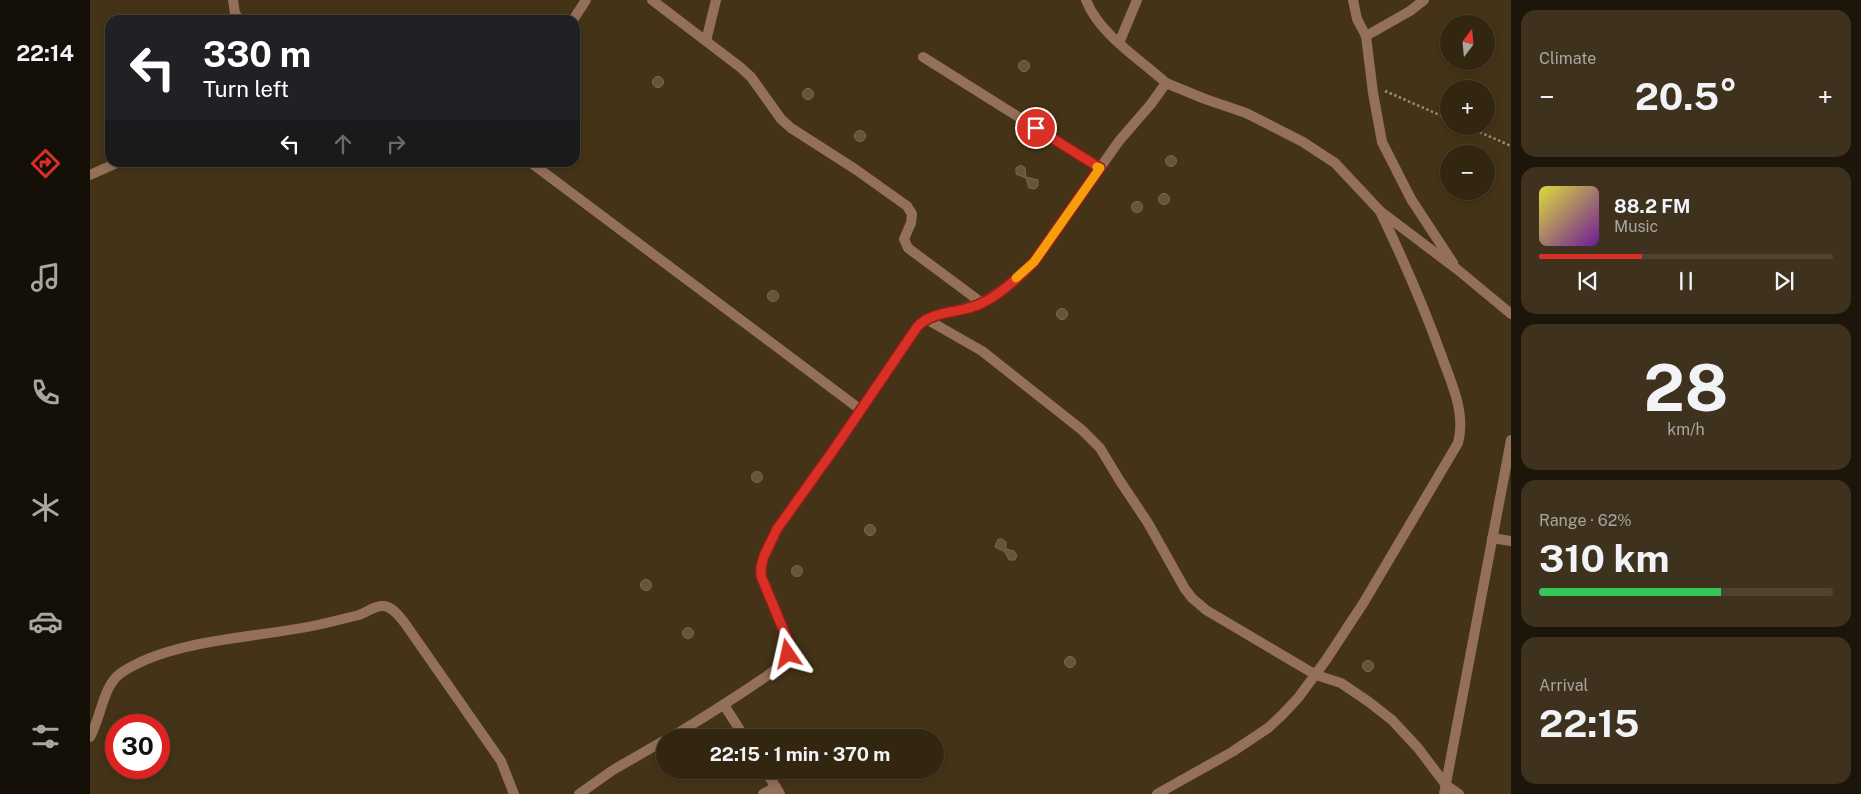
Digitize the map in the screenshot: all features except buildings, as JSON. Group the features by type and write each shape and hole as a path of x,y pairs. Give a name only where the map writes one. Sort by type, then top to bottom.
{"street":[{"path":"233,0 236,15"},
{"path":"576,15 586,0"},
{"path":"652,0 740,67 750,77 781,119 791,128 903,202 912,214 911,223 904,239 908,248 982,303"},
{"path":"706,41 716,0"},
{"path":"1086,0 1098,21 1119,43 1166,83 1205,99 1246,112 1303,142 1335,163 1380,211 1458,270 1511,314"},
{"path":"1119,43 1137,0"},
{"path":"1353,0 1358,19 1366,36 1378,126 1382,142 1411,199 1458,270"},
{"path":"1366,36 1410,11 1424,0"},
{"path":"923,57 1100,168"},
{"path":"685,729 724,705 777,668 784,661 790,646 761,576 764,556 777,529 917,327 926,319 982,303 1006,287 1034,262 1100,168 1166,83"},
{"path":"90,175 108,167"},
{"path":"537,167 861,410"},
{"path":"1157,794 1232,752 1268,728 1287,710 1316,675 1364,602 1458,443 1461,425 1458,402 1417,290 1380,211"},
{"path":"926,319 982,352 1082,430 1100,448 1148,523 1192,598 1206,610 1316,675 1341,683 1369,702 1392,720 1418,748 1445,789 1459,794"},
{"path":"1445,789 1511,440"},
{"path":"1492,538 1511,541"},
{"path":"90,737 113,679 138,664 179,649 311,626 347,618 384,606 390,608 404,622 501,761 514,794"},
{"path":"724,705 739,729"},
{"path":"579,794 614,770 656,745"},
{"path":"764,794 778,790 771,779"}],"path":[{"path":"1372,85 1440,115"},
{"path":"1486,135 1511,146"}],"slow traffic":[{"path":"1016,278 1034,262 1100,168 1097,167"}],"route":[{"path":"788,654 790,646 761,576 764,556 777,529 917,327 926,319 982,303 1006,287 1034,262 1100,168 1036,128"}]}
